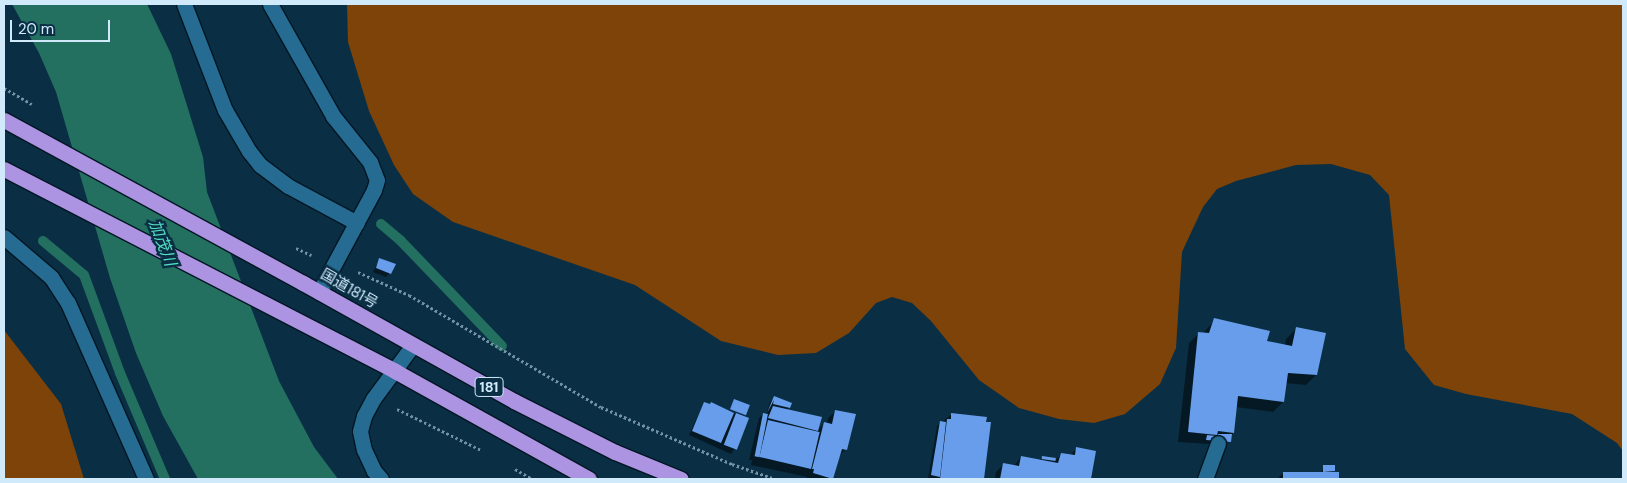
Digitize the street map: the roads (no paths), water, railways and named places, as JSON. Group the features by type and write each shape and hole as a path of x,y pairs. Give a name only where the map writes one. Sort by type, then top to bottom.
{"highway":[{"name":"国道181号","path":"7,122 303,283 514,401 615,452 681,479"},
{"name":"181","path":"4,169 395,371 589,479"}],"street":[{"path":"184,4 225,110 249,152 260,165 288,186 357,223"},
{"path":"270,4 333,116 370,162 377,180 357,223 319,292"},
{"path":"4,237 51,277 68,303 146,479"},
{"path":"381,479 374,471 364,450 360,431 368,408 413,345"},
{"path":"1204,479 1218,443"}],"water":[{"name":"加茂川","path":"12,4 147,4 171,54 203,157 207,192 279,381 314,447 338,479 198,479 163,416 136,353 110,278 56,92 39,53"}],"waterway":[{"path":"381,224 400,240 502,346"},
{"path":"43,241 84,275 120,373 165,479"}]}
